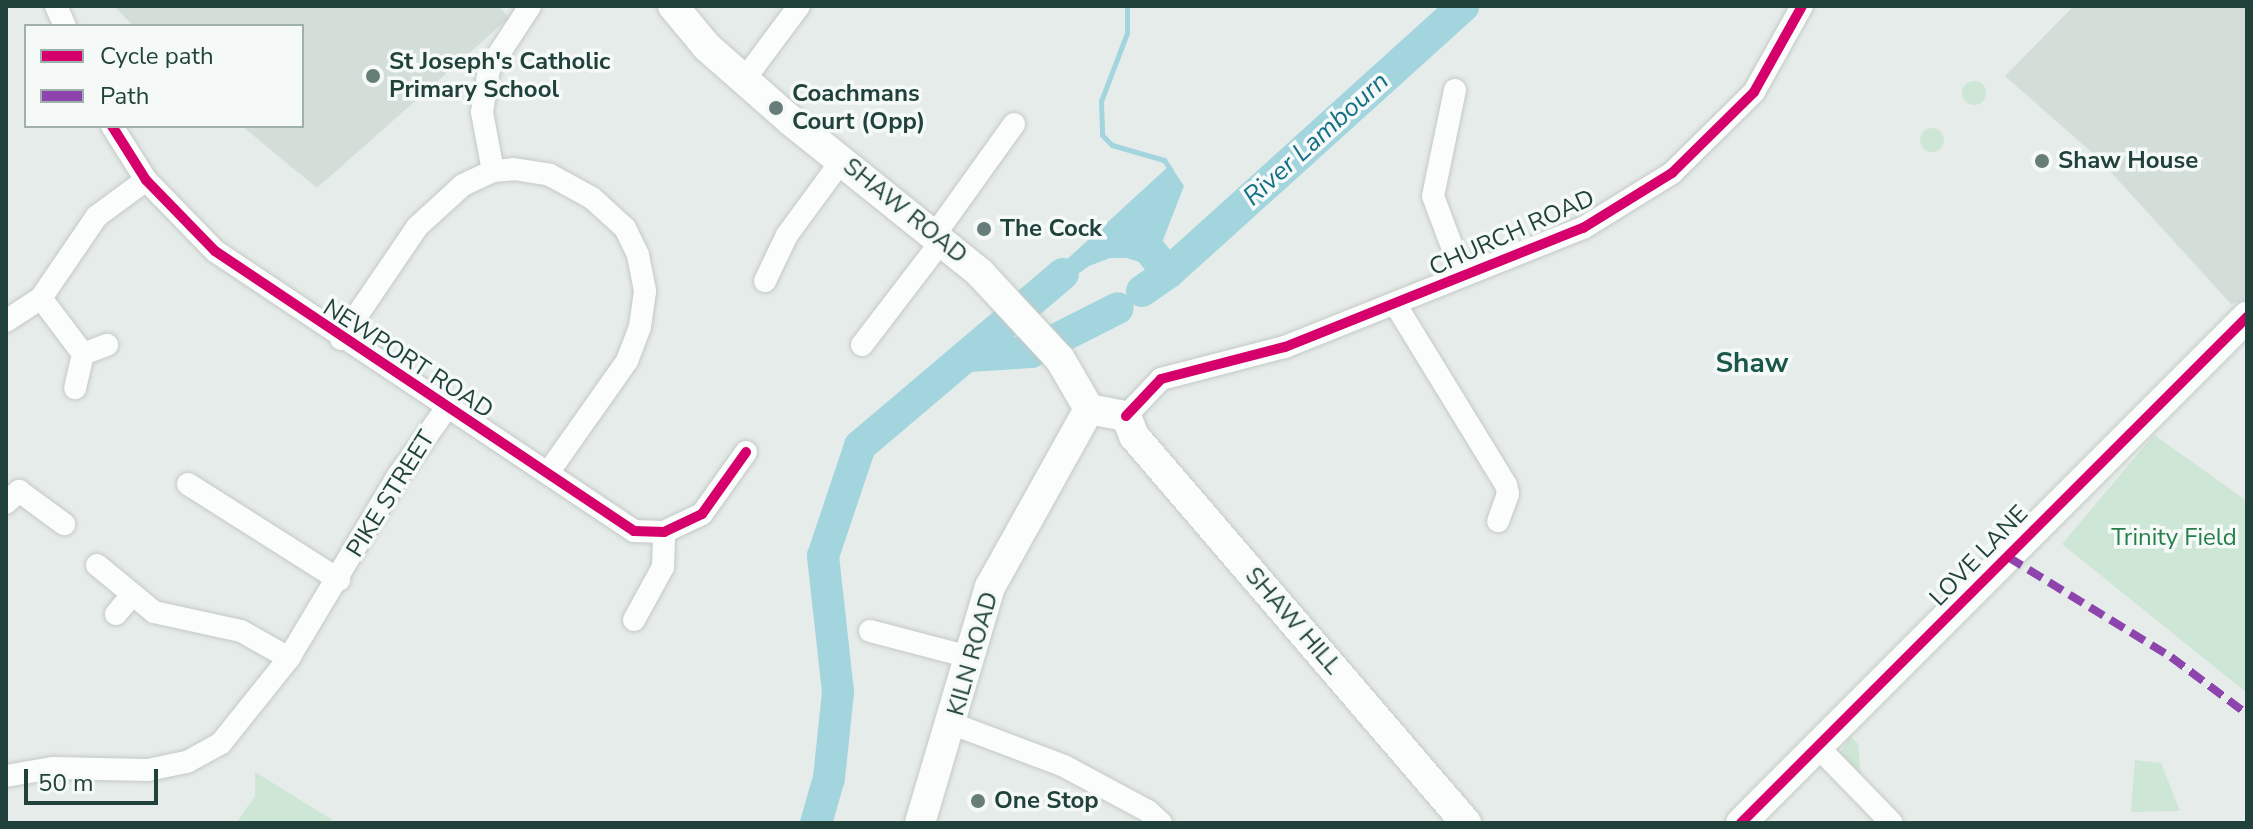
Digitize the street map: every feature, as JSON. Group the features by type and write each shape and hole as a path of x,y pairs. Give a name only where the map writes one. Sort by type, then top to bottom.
{"street":[{"path":"493,171 482,112 489,69 530,6"},
{"name":"SHAW ROAD","path":"673,6 744,80 939,236 1003,296 1060,359 1089,409"},
{"path":"744,80 799,6"},
{"name":"CHURCH ROAD","path":"1126,416 1161,379 1285,347 1397,307 1463,276 1583,228 1672,173 1754,92 1802,6"},
{"path":"1455,90 1433,196 1463,276"},
{"path":"862,345 1014,124"},
{"name":"NEWPORT ROAD","path":"113,128 146,180 215,251 341,339 634,531 664,532"},
{"path":"765,281 787,235 842,160"},
{"path":"341,339 417,227 463,185 493,171 550,175 592,198 625,228 645,291 627,361 548,473"},
{"path":"6,321 41,298 97,216 146,180"},
{"path":"41,298 83,354"},
{"path":"1397,307 1506,485 1508,494 1498,521"},
{"name":"LOVE LANE","path":"1741,823 2247,317"},
{"path":"83,354 107,345"},
{"path":"75,388 83,354"},
{"name":"PIKE STREET","path":"7,771 53,768 148,770 187,762 221,743 289,658 339,580 398,476 446,409"},
{"path":"1089,409 1126,416"},
{"name":"KILN ROAD","path":"920,823 953,724 990,587 1089,409"},
{"name":"SHAW HILL","path":"1126,416 1134,436 1466,823"},
{"path":"634,620 656,600 667,555 664,532 708,508 746,452"},
{"name":"PIKE STREET","path":"188,484 339,580"},
{"path":"6,503 19,491 64,524"},
{"path":"97,565 132,595 171,620 196,619 241,631 289,658"},
{"path":"116,614 132,595"},
{"path":"870,631 969,657"},
{"path":"953,724 1064,766 1148,811 1161,823"},
{"path":"1817,746 1892,823"}],"shaded area":[{"name":"St Joseph's Catholic Primary School","path":"114,6 499,6 509,18 317,188 244,128 304,128 304,24 131,24"},
{"path":"2074,6 2247,6 2247,300 2231,304 2098,158 2005,76"}],"green space":[{"path":"1974,81 1982,85 1986,93 1982,101 1974,105 1966,101 1962,93 1966,85"},
{"path":"1932,128 1940,132 1944,140 1940,148 1932,152 1924,148 1920,140 1924,132"},
{"name":"Trinity Field","path":"2154,435 2247,501 2247,693 2062,544"},
{"path":"1850,736 1858,744 1861,775 1840,753"},
{"path":"2135,760 2161,763 2180,811 2131,812"},
{"path":"255,772 334,823 236,823 255,796"}],"water":[{"path":"1170,165 1184,186 1156,258 1110,258 1089,266 1035,305 1028,295"}],"waterway":[{"path":"1127,6 1127,33 1101,101 1102,135 1112,145 1164,160 1171,170"},
{"name":"River Lambourn","path":"1119,239 1148,248 1168,273 1463,6"},
{"name":"River Lambourn","path":"1142,291 1168,273"},
{"name":"River Lambourn","path":"816,823 829,778 838,692 823,556 860,446 1063,274"},
{"name":"River Lambourn","path":"968,356 1031,352 1118,308"}],"marked path":[{"path":"2008,557 2171,657 2247,714"}],"cycle path":[{"path":"1126,416 1161,379 1285,347 1583,228 1672,173 1754,92 1802,6"},
{"path":"113,128 146,180 215,251 634,531 664,532 702,514 746,452"},
{"path":"1741,823 2247,317"}],"place":[{"name":"St Joseph's Catholic Primary School","path":"373,76"},
{"name":"Coachmans Court (Opp)","path":"776,108"},
{"name":"Shaw House","path":"2042,161"},
{"name":"The Cock","path":"984,229"},
{"name":"One Stop","path":"978,801"}],"district":[{"name":"Shaw","path":"1752,363"}]}
